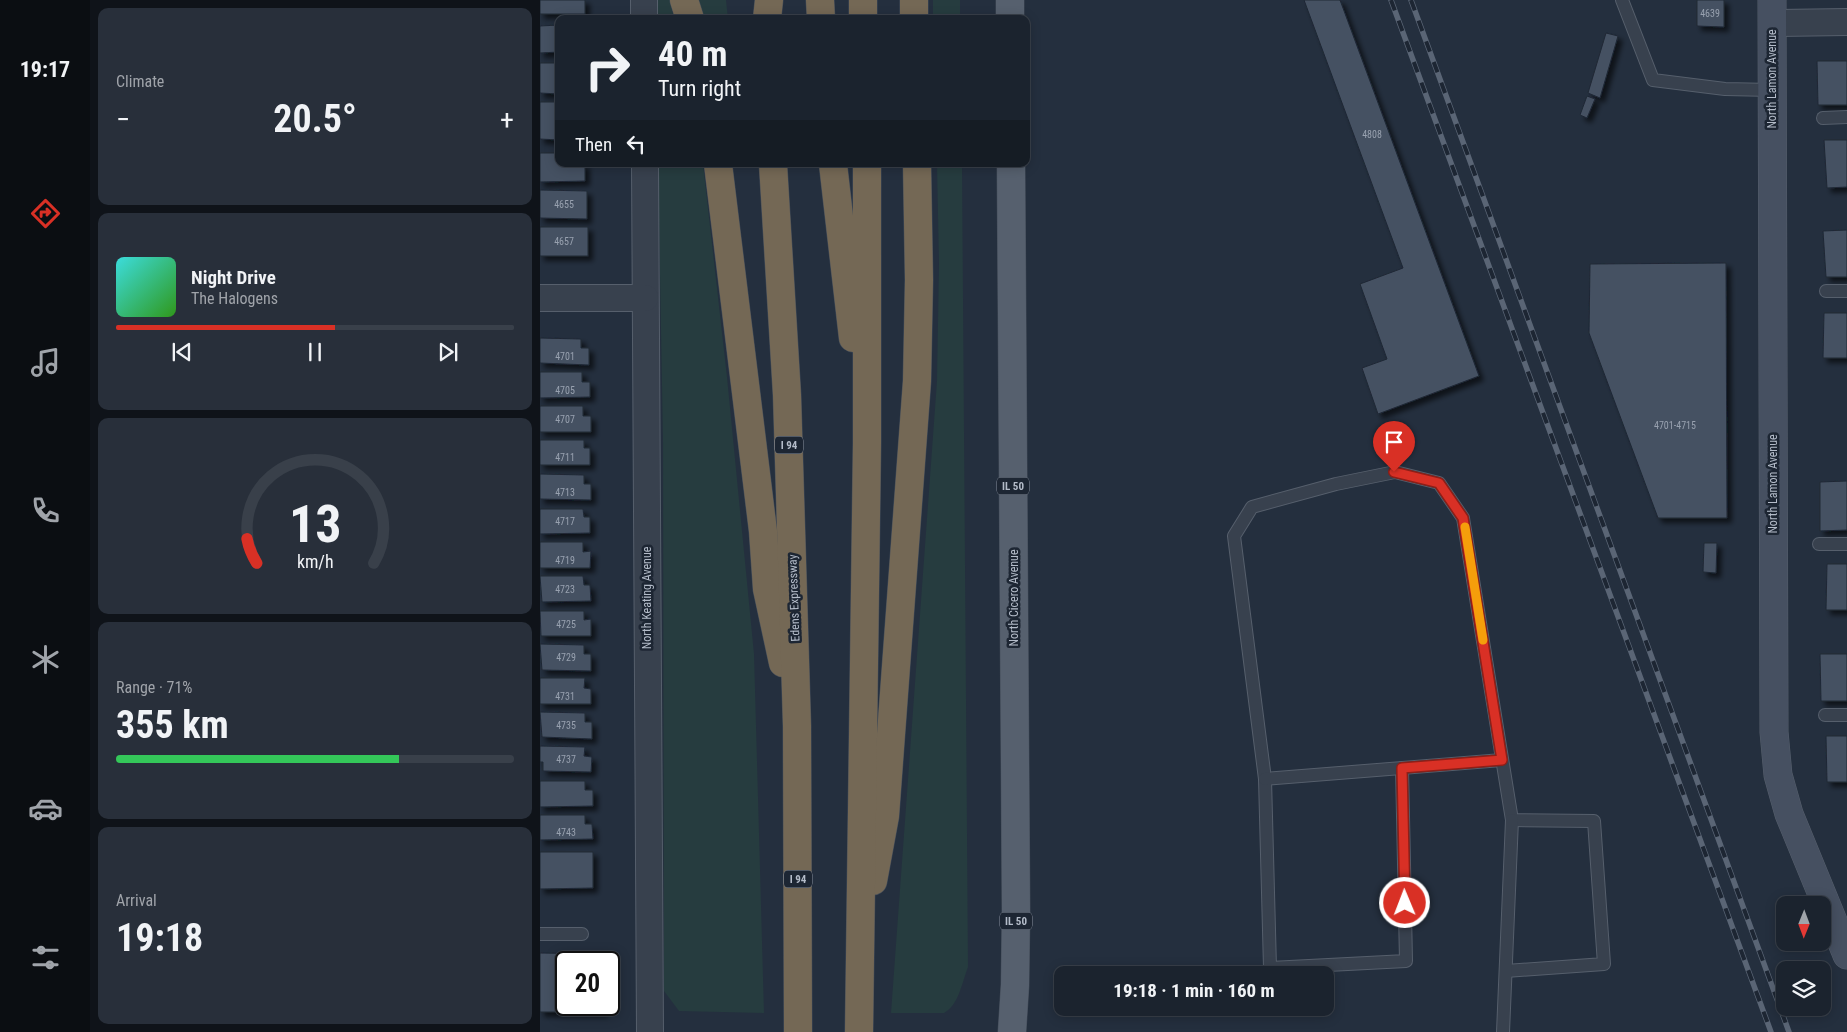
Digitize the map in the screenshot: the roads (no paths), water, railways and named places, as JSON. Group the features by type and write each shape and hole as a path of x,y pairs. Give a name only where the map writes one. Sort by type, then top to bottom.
{"highway":[{"path":"684,0 689,15"},
{"path":"761,0 762,15"},
{"path":"767,15 769,0"},
{"path":"820,0 822,15"},
{"path":"863,0 864,15"},
{"path":"914,0 914,15"},
{"path":"718,167 762,522 767,589 798,726"},
{"name":"Edens Expressway","path":"773,167 787,395 798,726 798,1032"},
{"path":"833,167 837,212 866,443"},
{"path":"859,1032 866,443 867,167"},
{"path":"859,956 885,816 915,405 918,338 917,167"}],"main road":[{"path":"1010,0 1010,15"},
{"name":"North Cicero Avenue","path":"1011,167 1016,903 1016,985 1012,1032"}],"street":[{"path":"644,0 644,15"},
{"path":"1772,11 1847,22"},
{"name":"North Lamon Avenue","path":"1772,11 1774,732 1778,774 1789,814 1847,956"},
{"name":"North Keating Avenue","path":"645,167 650,1032"},
{"path":"540,298 645,298"}],"lane":[{"path":"1622,0 1653,80 1725,89 1772,90"},
{"path":"1823,118 1847,117"},
{"path":"1826,292 1847,291"},
{"path":"1402,768 1406,961 1270,968 1265,779 1234,536 1252,507 1336,484 1394,472 1439,483 1463,518 1512,820 1503,1032"},
{"path":"1818,544 1847,544"},
{"path":"1825,715 1847,715"},
{"path":"1265,779 1502,760"},
{"path":"1506,971 1604,964 1594,821 1512,820"},
{"path":"540,934 582,934"}],"railway":[{"path":"1391,0 1771,1032"},
{"path":"1411,0 1789,1032"}]}
